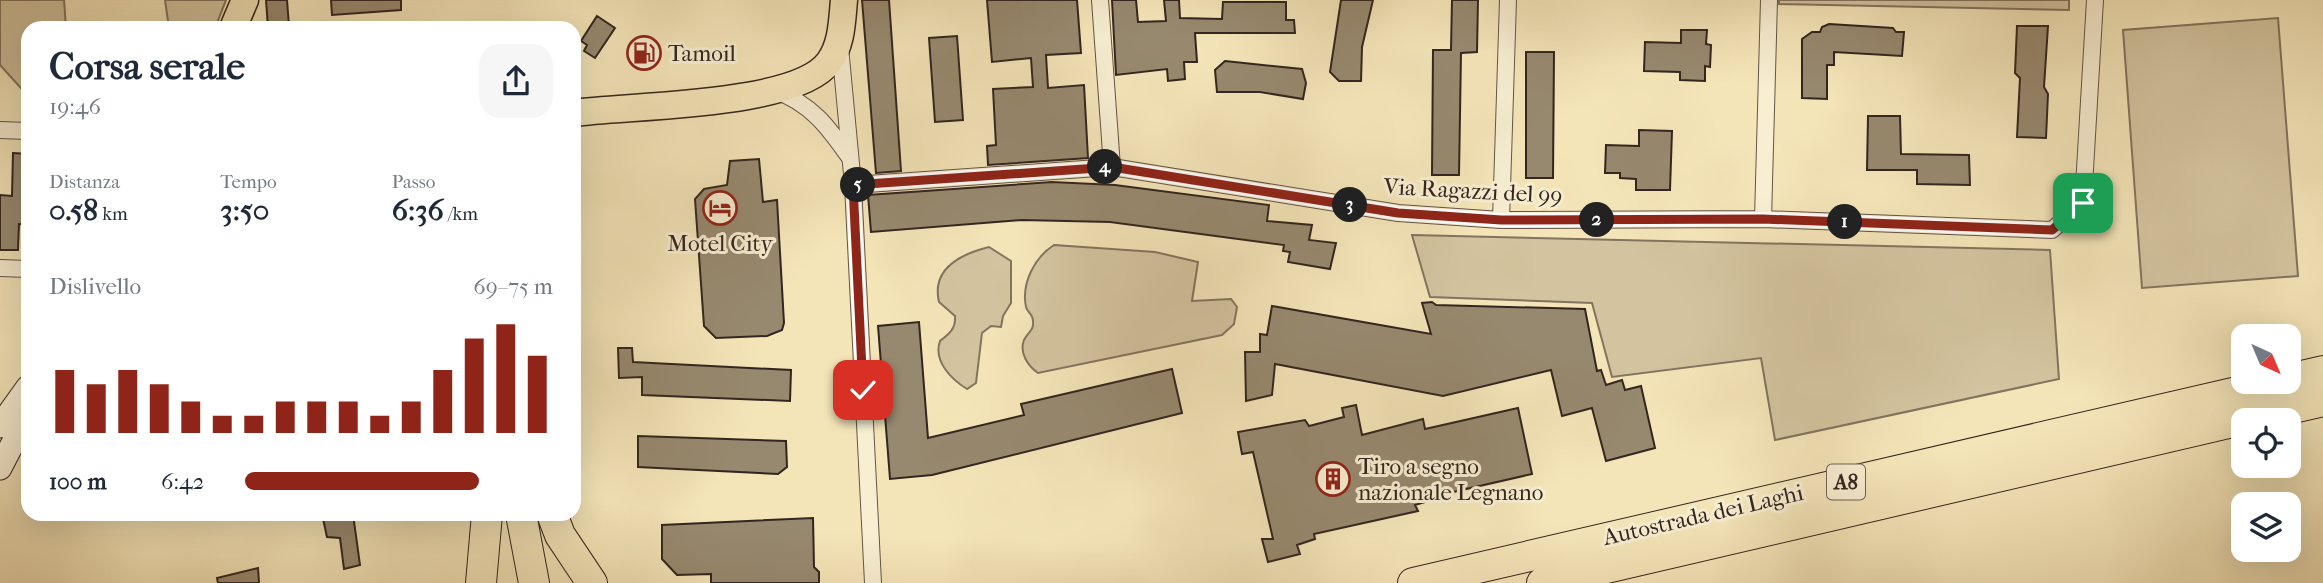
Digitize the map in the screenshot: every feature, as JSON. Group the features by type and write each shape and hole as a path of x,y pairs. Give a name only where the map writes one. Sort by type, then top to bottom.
{"highway":[{"path":"2301,377 2323,372"},
{"name":"Autostrada dei Laghi","path":"1413,583 2231,393"},
{"name":"Autostrada dei Laghi","path":"1542,583 2323,401"},
{"path":"481,583 486,521"},
{"path":"522,521 534,583"},
{"path":"555,521 592,583"},
{"path":"1555,583 1588,572"}],"main road":[{"path":"236,21 245,0"},
{"path":"581,112 752,96 808,78 828,63 839,41 844,0"},
{"path":"0,426 21,404"},
{"path":"0,468 21,412"}],"street":[{"path":"1100,0 1112,167"},
{"path":"1501,220 1508,0"},
{"path":"1763,219 1769,0"},
{"name":"Via Ragazzi del 99","path":"853,185 1112,167 1398,213 1501,220 1763,219 2052,230 2083,203 2095,0"},
{"path":"839,41 853,185 873,583"},
{"path":"772,90 791,97 812,110 830,128 850,159"},
{"path":"0,130 21,131"},
{"path":"0,268 21,270"}],"shaded area":[{"path":"0,0 64,0 66,21 21,21 21,88 0,65"},
{"path":"165,0 226,0 218,21 168,21"},
{"path":"1779,0 2069,0 2069,10 1779,4"},
{"path":"2278,18 2298,276 2142,288 2123,30"},
{"path":"1412,235 2050,250 2059,379 1775,440 1761,358 1612,377 1592,303 1430,297"},
{"path":"1054,245 1155,252 1198,262 1192,301 1231,299 1237,307 1234,324 1222,335 1038,373 1028,363 1023,350 1024,340 1033,324 1026,307 1026,289 1035,264"},
{"path":"989,247 1011,261 1011,303 1003,316 1001,327 991,326 982,333 976,383 967,389 950,375 939,356 940,341 953,328 955,316 939,302 938,290 940,280 950,264"}],"building":[{"path":"266,0 287,0 289,21 268,21"},
{"path":"331,0 401,0 401,10 332,15"},
{"path":"862,0 889,0 901,171 876,173"},
{"path":"987,0 1077,0 1081,53 1046,55 1048,88 1084,85 1088,158 988,165 987,146 996,145 993,89 1033,87 1031,58 992,62"},
{"path":"1112,0 1136,0 1138,22 1166,21 1164,0 1179,0 1180,18 1222,19 1223,2 1286,2 1286,20 1294,20 1295,33 1195,33 1197,62 1184,62 1185,79 1168,81 1167,69 1116,75"},
{"path":"1341,0 1373,0 1362,47 1361,81 1339,81 1330,72"},
{"path":"1452,0 1478,0 1477,52 1461,53 1459,175 1432,175 1433,50 1451,50"},
{"path":"597,16 615,28 595,58 584,51 587,45 581,41"},
{"path":"1829,24 1893,28 1896,32 1904,32 1902,56 1834,52 1834,65 1827,65 1827,99 1802,98 1802,39 1812,32 1820,32 1822,27"},
{"path":"2017,26 2048,26 2044,87 2048,94 2046,138 2017,137 2020,78 2015,73"},
{"path":"1681,30 1707,30 1706,44 1711,45 1710,67 1705,66 1705,81 1680,80 1680,72 1644,71 1645,42 1681,43"},
{"path":"957,36 963,120 935,122 929,38"},
{"path":"654,42 656,62 633,64 631,44"},
{"path":"1526,52 1554,52 1553,178 1526,178"},
{"path":"1225,61 1302,69 1306,83 1303,99 1260,92 1217,92 1215,70"},
{"path":"1868,116 1900,116 1901,154 1969,155 1970,185 1917,184 1917,170 1867,170"},
{"path":"1639,130 1672,131 1670,190 1636,190 1636,179 1620,178 1620,173 1605,173 1606,145 1639,146"},
{"path":"13,153 21,154 21,224 18,250 0,250 0,195 12,196"},
{"path":"759,159 763,202 777,200 784,323 782,330 767,336 716,338 704,326 695,199 704,189 727,185 730,161"},
{"path":"1052,182 1115,185 1269,205 1267,221 1312,225 1309,240 1336,243 1330,269 1288,262 1290,252 1283,251 1284,245 1110,222 1022,220 871,232 868,195"},
{"path":"1432,302 1436,305 1585,309 1597,371 1601,370 1606,385 1622,380 1625,390 1641,386 1655,448 1606,461 1592,408 1562,416 1551,370 1443,396 1275,364 1272,395 1246,401 1245,352 1260,352 1260,334 1267,335 1272,306 1431,334 1422,303"},
{"path":"919,322 928,438 1024,415 1021,404 1172,369 1182,413 932,475 890,479 878,326"},
{"path":"618,348 632,348 633,362 791,370 790,401 642,395 642,377 619,378"},
{"name":"Tiro a segno nazionale Legnano","path":"1356,405 1362,435 1423,419 1425,429 1518,408 1532,474 1427,498 1428,501 1415,505 1418,511 1314,534 1315,539 1297,545 1300,554 1268,562 1262,539 1273,539 1253,452 1242,454 1238,432 1305,420 1309,426 1344,417 1342,408"},
{"path":"638,436 786,441 787,467 778,474 638,467"},
{"path":"813,518 814,567 819,572 819,583 711,583 711,574 677,575 662,559 662,525"},
{"path":"324,521 354,521 360,565 344,569 340,538 327,537"},
{"path":"258,568 259,583 218,583 217,578"}],"place":[{"name":"Tamoil","path":"644,53"},
{"name":"Motel City","path":"720,208"},
{"name":"Tiro a segno nazionale Legnano","path":"1333,479"}],"route":[{"path":"863,390 853,185 1112,167 1398,213 1501,220 1763,219 2052,230 2083,203"}]}
